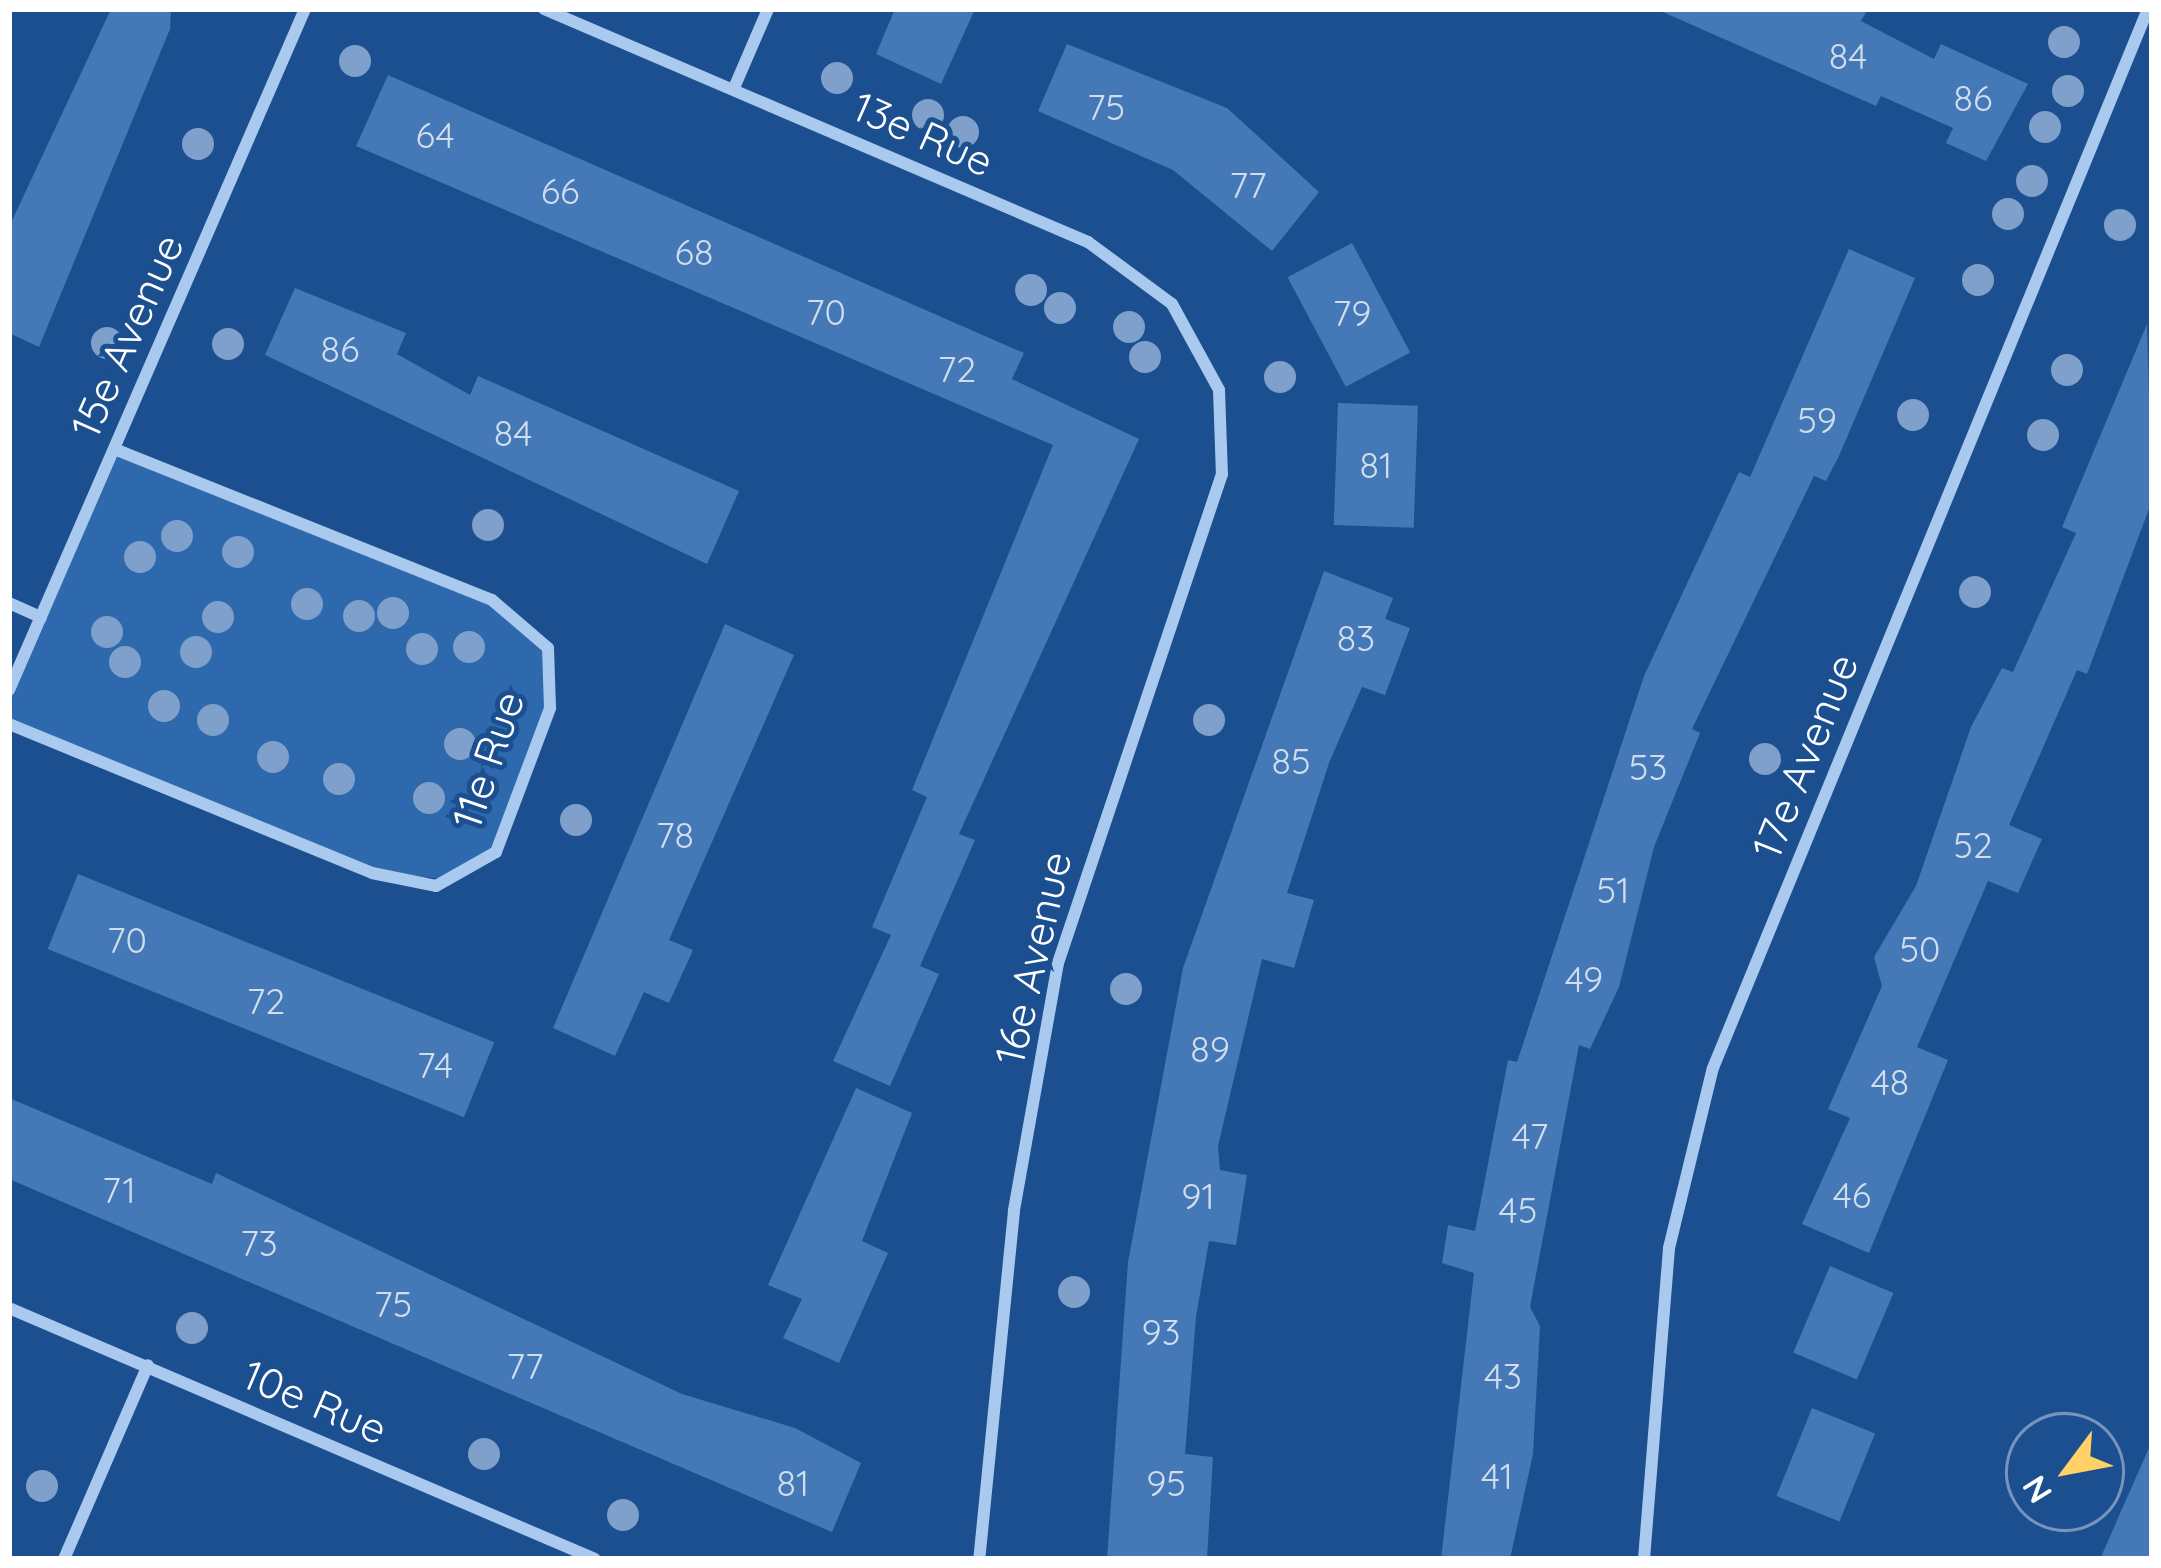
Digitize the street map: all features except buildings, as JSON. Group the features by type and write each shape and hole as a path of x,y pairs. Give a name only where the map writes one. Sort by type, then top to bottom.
{"street":[{"name":"15e Avenue","path":"9,690 305,9"},
{"name":"13e Rue","path":"544,9 1088,242 1172,304 1219,390"},
{"path":"734,88 768,9"},
{"name":"17e Avenue","path":"1644,1559 1669,1248 1713,1067 2148,9"},
{"name":"16e Avenue","path":"979,1559 1014,1211 1058,963 1222,474 1219,390"},
{"name":"11e Rue","path":"9,724 372,873 436,886 496,852 550,708 548,648 492,600 114,449"},
{"path":"9,603 40,617"},
{"name":"10e Rue","path":"9,1308 595,1559"},
{"path":"64,1559 148,1366"}],"shaded area":[{"path":"114,449 492,600 548,648 550,708 496,852 448,879 372,873 9,724 9,690"}]}
